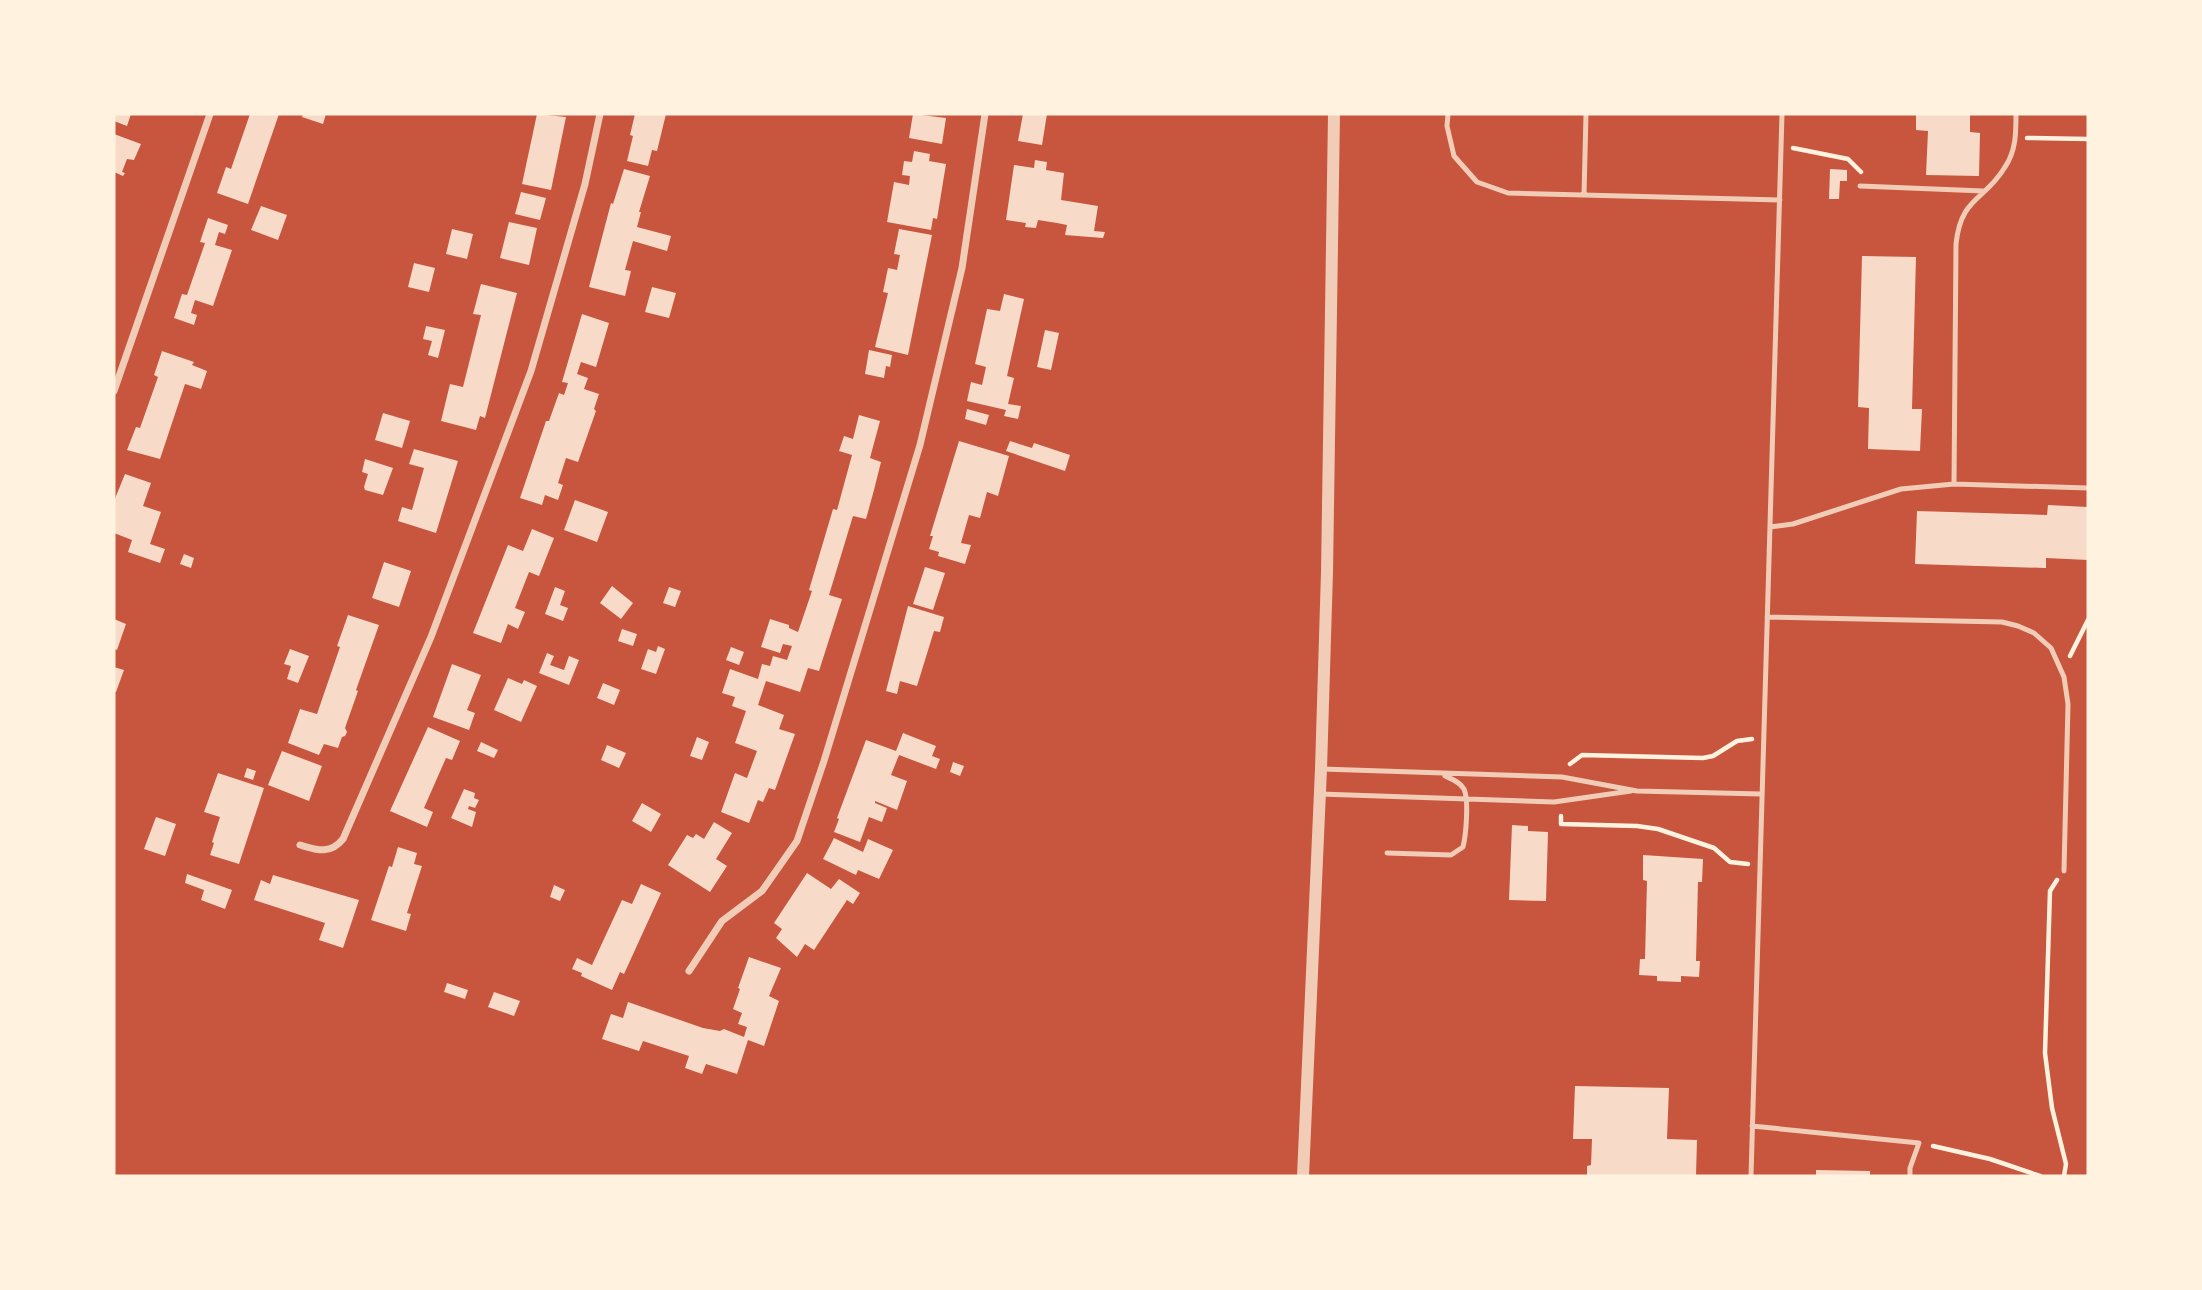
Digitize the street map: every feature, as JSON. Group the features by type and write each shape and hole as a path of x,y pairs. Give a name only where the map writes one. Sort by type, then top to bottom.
{"street":[{"path":"114,391 209,114"},
{"path":"300,845 320,851 330,850 343,839 431,637 531,370 585,184 600,114"},
{"path":"689,971 722,921 762,891 797,841 824,761 920,444 962,268 985,114"},
{"path":"1303,1176 1321,769 1334,114"}],"lane":[{"path":"1448,114 1447,126 1454,156 1477,182 1508,193 1780,200"},
{"path":"1584,195 1586,114"},
{"path":"1751,1176 1783,114"},
{"path":"1954,484 1958,227 1973,200 2005,168 2016,138 2016,114"},
{"path":"1860,186 1983,191"},
{"path":"1770,527 1793,524 1901,489 1954,484 2088,488"},
{"path":"1767,617 2002,622 2034,633 2051,648 2062,672 2068,704 2064,871"},
{"path":"1321,769 1562,777 1637,791 1761,794"},
{"path":"1387,853 1451,855 1463,847 1466,800 1464,788 1442,774"},
{"path":"1320,794 1561,802 1637,791"},
{"path":"1752,1126 1919,1143 1910,1168 1910,1176"}],"path":[{"path":"2016,138 2088,139"},
{"path":"1782,146 1848,159 1873,187"},
{"path":"2062,672 2088,620"},
{"path":"2064,871 2050,891 2044,1031 2052,1108 2066,1164 2064,1176"},
{"path":"1919,1143 1990,1159 2040,1176"}],"building":[{"path":"114,114 131,114 127,126 114,121"},
{"path":"250,114 279,114 248,204 217,193 226,167 231,169"},
{"path":"303,114 326,114 323,124 302,117"},
{"path":"537,114 566,117 551,190 522,184"},
{"path":"635,114 666,114 657,151 652,150 648,166 627,161"},
{"path":"913,114 946,118 942,144 909,138"},
{"path":"1023,114 1047,114 1042,145 1018,141"},
{"path":"1916,114 1970,114 1970,132 1980,133 1979,176 1926,175 1928,131 1916,130"},
{"path":"114,134 141,144 134,160 127,159 123,176 114,172"},
{"path":"914,151 930,154 929,161 946,164 937,219 933,218 931,230 887,222 894,182 909,185 910,176 902,175 904,161 912,162"},
{"path":"1035,160 1047,162 1046,170 1064,173 1061,200 1098,206 1094,231 1105,232 1103,238 1065,235 1067,225 1057,223 1038,220 1036,228 1025,227 1026,223 1006,220 1014,165 1034,168"},
{"path":"624,169 650,176 637,227 671,236 667,251 633,241 625,270 631,271 625,296 589,287 611,203 613,204"},
{"path":"1830,169 1847,170 1847,181 1840,181 1839,199 1829,199"},
{"path":"521,192 546,198 540,220 515,214"},
{"path":"261,206 287,215 278,240 251,230"},
{"path":"208,218 228,225 225,234 219,232 215,245 232,250 213,306 195,300 191,313 197,315 194,325 174,318 182,294 187,295 205,243 200,242"},
{"path":"509,222 537,228 529,265 500,258"},
{"path":"452,229 473,234 467,259 446,254"},
{"path":"899,229 932,235 908,355 875,347 888,293 883,292 888,268 897,270 900,255 894,254"},
{"path":"1862,256 1916,257 1912,409 1922,409 1920,451 1868,449 1869,408 1858,407"},
{"path":"414,263 435,268 429,292 408,287"},
{"path":"481,284 517,293 485,418 480,416 476,430 441,421 450,384 463,387 481,315 473,314"},
{"path":"652,287 676,293 669,318 645,312"},
{"path":"1004,294 1024,299 1007,376 1014,378 1008,404 1021,406 1018,419 1004,416 1006,410 967,401 971,382 982,385 986,367 975,364 987,309 1000,311"},
{"path":"582,314 609,323 596,367 581,362 577,374 588,378 584,389 599,394 594,409 596,411 578,462 566,458 558,483 563,485 558,500 545,495 542,505 520,498 546,421 549,421 559,393 564,395 568,383 562,382"},
{"path":"426,326 445,330 438,358 428,355 432,341 423,339"},
{"path":"1045,330 1059,333 1051,370 1037,367"},
{"path":"869,350 892,355 884,378 865,374"},
{"path":"162,351 194,362 192,365 207,371 201,389 185,384 160,459 127,450 136,427 140,428 158,377 154,375"},
{"path":"967,409 989,415 986,425 965,419"},
{"path":"383,413 410,421 402,448 375,440"},
{"path":"859,415 880,421 870,458 881,462 874,490 866,519 853,516 829,595 842,599 819,671 808,668 800,692 766,681 758,705 784,715 779,729 795,734 775,790 769,788 763,802 758,800 749,823 721,812 735,773 747,778 757,751 735,743 746,711 732,706 735,697 722,693 730,669 758,679 762,664 770,666 773,656 787,660 792,646 783,644 780,653 761,647 770,619 789,625 789,628 798,632 812,591 809,590 833,509 837,510 852,455 839,451 844,436 853,439"},
{"path":"959,441 1009,456 998,496 987,492 980,518 969,515 961,543 971,545 965,564 938,556 939,552 929,549 933,536 930,536"},
{"path":"1010,441 1032,448 1034,443 1070,455 1065,471 1006,451"},
{"path":"414,449 458,461 436,533 398,521 402,507 412,510 424,468 409,464"},
{"path":"365,459 393,468 383,495 365,490 368,474 362,472"},
{"path":"125,474 151,483 143,506 161,512 150,544 165,549 160,563 128,552 132,540 114,533 114,501"},
{"path":"575,500 608,512 597,542 564,530"},
{"path":"2048,505 2088,507 2088,560 2046,558 2046,568 1915,564 1917,511 2047,515"},
{"path":"532,529 554,538 539,576 529,572 515,608 525,612 518,629 508,624 501,643 473,633 508,545 523,551"},
{"path":"184,554 194,558 191,568 180,564"},
{"path":"384,562 411,571 399,607 372,598"},
{"path":"925,567 945,573 933,610 913,604"},
{"path":"612,586 633,603 621,619 600,603"},
{"path":"555,587 565,591 560,605 568,608 563,621 545,614"},
{"path":"669,587 681,591 675,607 663,603"},
{"path":"908,606 944,617 940,632 934,631 917,686 900,681 897,694 886,691"},
{"path":"348,615 379,625 356,690 358,691 345,728 347,732 338,748 324,744 319,755 288,743 300,709 317,714"},
{"path":"114,619 126,624 117,650 114,649"},
{"path":"622,629 637,634 633,646 618,641"},
{"path":"658,646 665,649 656,674 641,669 648,649 656,652"},
{"path":"731,647 744,652 739,665 726,660"},
{"path":"290,649 309,656 298,683 287,679 291,666 284,664"},
{"path":"547,653 554,656 550,665 564,670 569,656 579,660 569,685 539,673"},
{"path":"452,664 481,675 467,710 475,713 469,730 433,717"},
{"path":"114,667 124,670 116,692 114,691"},
{"path":"508,678 522,684 524,680 537,686 521,722 494,710"},
{"path":"603,683 620,690 614,705 597,698"},
{"path":"428,727 460,741 452,760 446,758 424,808 433,812 427,827 390,811"},
{"path":"903,733 936,746 932,756 940,759 936,769 899,755 891,775 907,781 897,810 875,801 887,808 882,822 869,817 860,842 834,832 866,740 896,751"},
{"path":"697,737 709,742 702,760 690,756"},
{"path":"481,742 498,750 494,758 477,751"},
{"path":"607,745 626,753 619,768 601,760"},
{"path":"282,751 322,766 309,801 268,785"},
{"path":"953,762 964,766 960,776 950,772"},
{"path":"247,768 256,771 253,780 244,777"},
{"path":"218,773 264,788 239,864 210,855 220,817 204,812"},
{"path":"464,789 475,793 474,798 479,800 475,808 469,806 468,809 476,812 472,827 451,818"},
{"path":"642,803 661,814 651,832 632,821"},
{"path":"156,817 176,824 165,856 144,849"},
{"path":"714,822 732,833 716,859 727,866 710,892 668,865 687,835 693,838 696,834 704,839"},
{"path":"1512,825 1528,826 1528,831 1548,832 1546,901 1509,900"},
{"path":"834,838 863,852 868,839 893,850 879,879 858,870 856,875 823,859"},
{"path":"398,847 417,853 414,864 422,866 407,913 411,914 406,931 371,920"},
{"path":"1643,855 1703,859 1702,882 1698,882 1696,961 1700,961 1699,977 1681,976 1681,982 1657,981 1657,976 1639,975 1640,959 1645,959 1647,881 1643,880"},
{"path":"807,873 831,889 839,879 860,893 853,904 847,900 814,950 805,944 797,957 776,938 782,929 774,923"},
{"path":"187,874 232,890 225,909 201,900 204,890 185,883"},
{"path":"273,875 359,900 343,948 319,940 325,923 254,900 261,880 270,884"},
{"path":"641,884 661,893 624,974 620,972 612,990 572,969 577,958 592,965 622,900 632,904"},
{"path":"554,885 565,890 560,901 550,897"},
{"path":"749,957 781,968 769,996 779,1001 764,1046 748,1040 737,1074 706,1064 702,1074 685,1068 689,1056 643,1041 639,1051 602,1039 611,1014 623,1018 628,1002 703,1028 720,1031 724,1029 744,1037 747,1027 738,1024 742,1013 733,1009"},
{"path":"447,983 468,990 465,999 444,992"},
{"path":"494,992 520,1001 514,1016 488,1007"},
{"path":"1575,1086 1669,1088 1667,1139 1697,1140 1696,1176 1587,1176 1587,1166 1591,1165 1592,1139 1573,1139"},
{"path":"1816,1170 1870,1171 1870,1176 1816,1176"}]}
